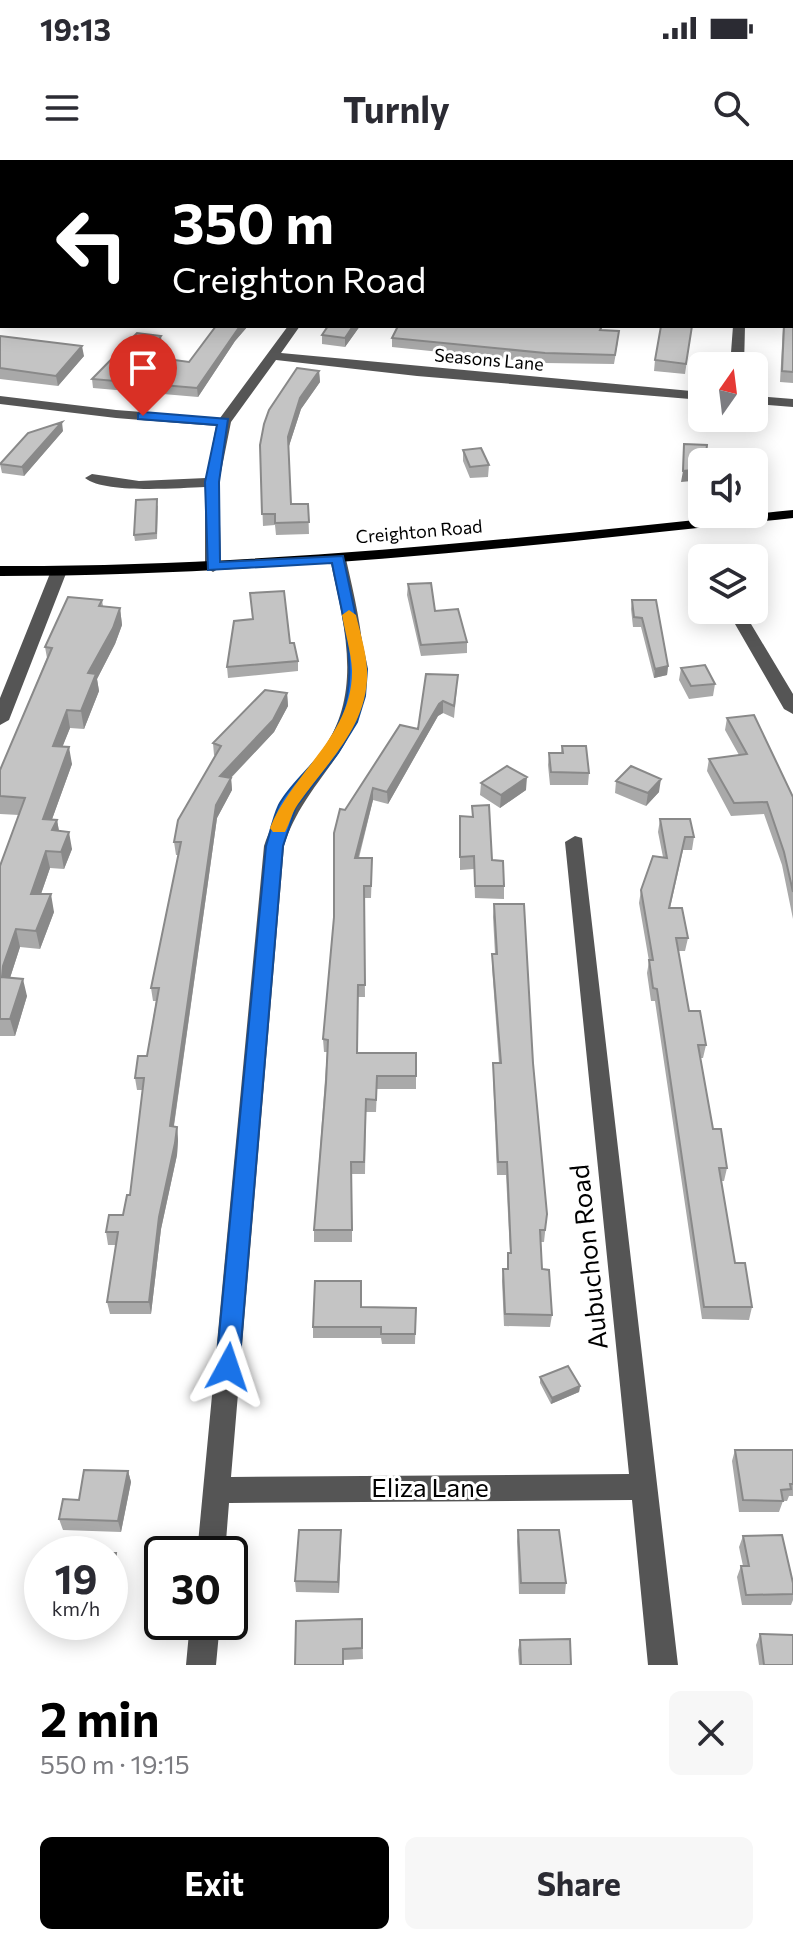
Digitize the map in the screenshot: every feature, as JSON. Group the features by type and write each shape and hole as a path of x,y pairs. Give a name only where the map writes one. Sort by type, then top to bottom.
{"main road":[{"name":"Creighton Road","path":"0,571 213,567 338,559 793,514"}],"street":[{"path":"213,567 212,482 224,422 293,328"},
{"path":"738,352 739,328"},
{"name":"Seasons Lane","path":"273,356 688,395"},
{"path":"0,400 116,414 224,422"},
{"path":"768,401 793,403"},
{"path":"92,478 139,485 212,482"},
{"path":"213,1536 274,846 288,805 340,738 357,696 359,669 338,559"},
{"path":"0,720 59,571"},
{"path":"743,624 793,709"},
{"name":"Aubuchon Road","path":"575,842 663,1665"},
{"name":"Eliza Lane","path":"217,1490 644,1487"},
{"path":"201,1665 203,1640"}],"building":[{"path":"214,328 239,328 197,388 92,379 137,333 161,336 145,356 189,362"},
{"path":"327,328 352,328 345,338 322,335"},
{"path":"397,328 601,328 619,331 615,355 545,353 392,338"},
{"path":"661,328 692,328 686,364 655,360"},
{"path":"784,328 793,328 793,372 782,371"},
{"path":"0,336 82,346 56,376 0,368"},
{"path":"297,368 319,371 300,398 288,437 291,504 308,504 309,522 275,523 275,514 262,514 260,445 269,410"},
{"path":"62,422 22,467 0,464 28,433"},
{"path":"684,444 707,445 707,448 688,448 688,470 683,471"},
{"path":"481,448 489,465 470,467 463,450"},
{"path":"157,499 156,533 134,535 136,500"},
{"path":"431,583 435,611 458,609 467,642 421,645 408,584"},
{"path":"284,591 290,643 294,643 298,661 227,667 234,621 253,619 250,593"},
{"path":"68,597 102,600 99,606 120,608 113,628 88,673 96,674 81,711 67,710 53,746 69,747 43,819 57,820 52,830 69,832 61,852 46,851 31,894 51,894 36,931 16,929 2,977 23,979 10,1019 0,1019 0,866 25,798 0,796 0,770 52,648 45,647"},
{"path":"632,600 656,600 668,666 655,669 642,618 634,617"},
{"path":"705,665 715,684 691,686 681,668"},
{"path":"426,674 458,675 454,706 443,701 439,704 387,792 373,788 355,858 372,858 371,886 364,886 365,985 358,985 357,1053 416,1053 416,1076 377,1076 376,1100 366,1099 364,1162 351,1162 352,1230 314,1230 326,1083 328,1040 323,1039 334,917 334,833 340,809 345,810 400,725 418,729"},
{"path":"265,690 287,693 273,720 220,776 231,778 216,805 170,1126 177,1127 175,1143 159,1217 149,1302 107,1302 118,1232 106,1232 109,1215 123,1215 127,1195 130,1195 144,1078 135,1078 138,1056 147,1056 159,988 151,988 181,842 174,842 178,820 221,746 213,743"},
{"path":"754,715 793,797 793,892 784,852 767,802 734,803 709,759 747,754 727,718"},
{"path":"562,746 586,746 589,773 551,772 549,753 563,753"},
{"path":"507,766 527,777 501,795 481,783"},
{"path":"631,766 661,779 648,793 616,781"},
{"path":"489,805 492,860 503,861 504,886 475,886 474,856 460,857 460,816 473,817 472,806"},
{"path":"660,819 690,819 694,837 685,837 669,908 682,908 688,938 676,938 689,1011 700,1011 706,1045 698,1045 713,1129 721,1129 727,1168 719,1168 735,1263 745,1263 752,1307 704,1307 657,989 653,988 649,960 653,960 641,890 653,856 667,858"},
{"path":"494,904 524,904 533,1063 547,1214 545,1230 540,1230 542,1269 549,1270 552,1315 505,1314 503,1269 508,1269 508,1253 511,1253 507,1162 498,1162 493,1063 501,1063 492,954 497,954"},
{"path":"315,1281 361,1281 361,1307 416,1308 415,1334 381,1334 381,1327 313,1327"},
{"path":"568,1366 580,1386 552,1398 540,1377"},
{"path":"735,1450 793,1450 793,1484 790,1484 791,1489 781,1490 783,1501 743,1500"},
{"path":"84,1470 128,1471 118,1521 59,1519 63,1499 79,1500"},
{"path":"299,1530 341,1530 338,1582 295,1581"},
{"path":"518,1530 559,1530 566,1583 521,1583"},
{"path":"782,1535 793,1594 746,1595 741,1566 749,1566 743,1536"},
{"path":"362,1619 362,1648 343,1649 343,1665 295,1665 296,1621"},
{"path":"760,1634 793,1635 793,1665 764,1665"},
{"path":"570,1639 571,1665 521,1665 520,1640"}],"slow traffic":[{"path":"279,828 288,805 330,753 349,722 357,696 359,669 349,615"}],"route":[{"path":"143,416 224,422 213,466 213,567 338,559 359,669 357,696 349,722 330,753 288,805 274,846 228,1367"}]}
